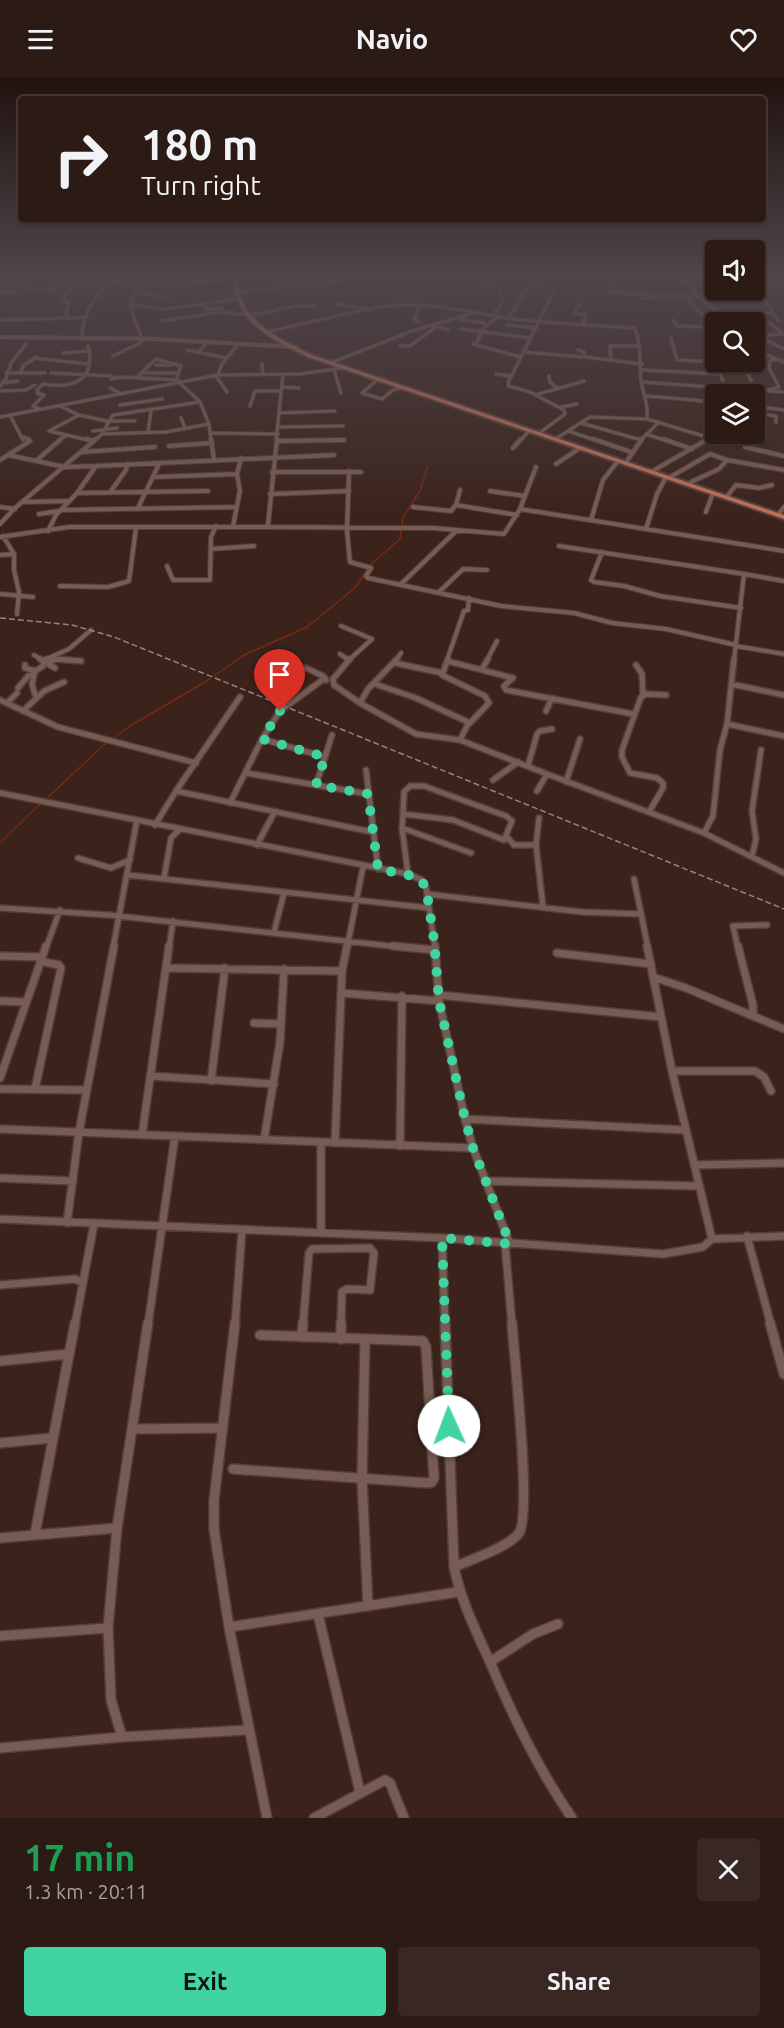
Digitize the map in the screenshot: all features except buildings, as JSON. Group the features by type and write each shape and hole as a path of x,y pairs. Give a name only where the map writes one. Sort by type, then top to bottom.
{"main road":[{"path":"310,354 341,368 529,431 783,512"},
{"path":"313,354 652,471"},
{"path":"669,476 713,493 783,512"}],"street":[{"path":"18,354 1,384 18,381"},
{"path":"44,409 33,406 44,395 37,393 37,390 43,384 68,386 85,375 89,364 89,354"},
{"path":"113,356 117,354"},
{"path":"204,354 226,358"},
{"path":"217,376 229,354"},
{"path":"333,362 355,354"},
{"path":"509,354 520,357"},
{"path":"522,354 507,383 508,386 535,395 564,410 565,414 542,432"},
{"path":"549,354 582,357"},
{"path":"584,354 584,357 642,364"},
{"path":"611,354 611,360"},
{"path":"640,354 642,370 640,378 649,409 647,419"},
{"path":"675,354 677,360 705,361"},
{"path":"765,354 784,363"},
{"path":"20,373 24,365 40,355"},
{"path":"35,358 89,364"},
{"path":"136,378 155,359 181,366"},
{"path":"765,391 779,387 770,368 770,361 777,359"},
{"path":"262,364 264,375"},
{"path":"156,365 181,366"},
{"path":"177,381 181,366"},
{"path":"51,373 186,381 217,376 283,374 341,368"},
{"path":"334,370 341,393"},
{"path":"642,370 721,374 724,384"},
{"path":"142,372 178,374"},
{"path":"4,375 45,373"},
{"path":"265,527 268,525 283,374"},
{"path":"496,374 511,377"},
{"path":"217,376 227,392"},
{"path":"549,376 550,382 557,388"},
{"path":"161,380 171,384"},
{"path":"0,417 140,392 177,381"},
{"path":"177,381 200,402 212,433 214,460"},
{"path":"376,381 362,393 382,399 393,390 401,388"},
{"path":"535,395 584,381"},
{"path":"642,382 705,387"},
{"path":"0,391 26,390 35,385"},
{"path":"135,387 140,392"},
{"path":"110,388 118,394 125,394"},
{"path":"250,406 255,391 299,388"},
{"path":"765,391 784,392"},
{"path":"93,399 94,393"},
{"path":"0,524 103,432 120,405 119,395"},
{"path":"647,396 705,401"},
{"path":"120,405 162,399"},
{"path":"113,415 200,402"},
{"path":"561,407 577,404"},
{"path":"59,406 79,415 110,422 135,421"},
{"path":"765,408 784,411"},
{"path":"148,432 151,411"},
{"path":"279,413 335,411"},
{"path":"765,414 776,416 776,422"},
{"path":"0,460 30,441 23,439 10,415"},
{"path":"79,415 49,430 66,435 83,436 93,441"},
{"path":"557,438 593,417 647,419 705,436"},
{"path":"181,418 185,428"},
{"path":"627,461 631,452 659,422"},
{"path":"581,423 641,440"},
{"path":"93,431 148,432 209,424"},
{"path":"278,427 343,426"},
{"path":"103,432 117,428"},
{"path":"513,448 529,431"},
{"path":"568,431 631,452"},
{"path":"212,433 278,434"},
{"path":"646,434 692,449"},
{"path":"37,460 66,435"},
{"path":"277,441 344,440"},
{"path":"652,471 705,441"},
{"path":"169,446 212,443"},
{"path":"82,452 155,447"},
{"path":"745,447 784,456"},
{"path":"133,448 134,464"},
{"path":"556,464 580,448"},
{"path":"646,529 657,494 669,476 709,454 727,460 784,470"},
{"path":"8,455 65,467 334,455"},
{"path":"232,526 240,485 237,474 241,458"},
{"path":"591,520 603,480 618,460"},
{"path":"691,482 719,469 727,460"},
{"path":"111,491 126,470 127,464"},
{"path":"138,508 159,464"},
{"path":"48,531 67,501 77,493 96,466"},
{"path":"16,614 18,583 14,570 14,554 1,536 69,527 216,526 432,528 503,534 520,509 536,467"},
{"path":"349,471 350,562 368,567 366,577 501,606 574,613 612,623 666,629 736,646 784,654"},
{"path":"272,472 361,472"},
{"path":"153,477 237,474"},
{"path":"728,495 736,485 759,488 772,485"},
{"path":"270,494 349,490"},
{"path":"413,507 447,512 456,505 460,490"},
{"path":"77,493 208,491"},
{"path":"490,491 525,496"},
{"path":"706,512 713,493"},
{"path":"23,502 67,501"},
{"path":"456,505 517,515"},
{"path":"0,507 15,509"},
{"path":"39,514 138,508 237,507"},
{"path":"520,509 784,551"},
{"path":"166,566 173,580 210,580 212,533 216,526"},
{"path":"60,586 108,587 129,581 136,528"},
{"path":"400,585 457,530"},
{"path":"211,549 254,546"},
{"path":"559,546 784,581"},
{"path":"602,552 591,580 594,582 660,596 741,608"},
{"path":"0,555 14,554"},
{"path":"439,592 460,571 469,568 487,570"},
{"path":"704,833 711,822 714,811 744,574"},
{"path":"1,594 33,597"},
{"path":"442,673 464,611 468,610 469,598"},
{"path":"334,686 334,676 372,639 341,626"},
{"path":"7,703 46,661 69,649 91,630"},
{"path":"482,669 497,641"},
{"path":"360,703 401,653"},
{"path":"340,654 349,660"},
{"path":"34,655 56,668"},
{"path":"46,661 56,659 81,661"},
{"path":"447,660 513,678 504,686 505,689 633,714"},
{"path":"395,663 442,673 453,682 488,699 486,708 470,723 459,740"},
{"path":"25,664 25,668 35,671"},
{"path":"636,665 642,674 643,695 633,714 622,750 622,758 630,773 657,778 663,785 649,812"},
{"path":"306,668 325,678 360,703 416,734 441,735 518,762 704,833 784,873"},
{"path":"35,671 32,684 36,698"},
{"path":"230,803 262,739 280,711 325,678"},
{"path":"23,711 50,687 64,682"},
{"path":"375,684 416,698 470,723"},
{"path":"730,684 784,695"},
{"path":"643,695 666,695"},
{"path":"155,825 240,697"},
{"path":"546,711 552,698"},
{"path":"0,700 58,727 196,763"},
{"path":"726,724 784,736"},
{"path":"528,766 537,734 540,730 552,729"},
{"path":"316,785 332,735"},
{"path":"262,739 325,757"},
{"path":"566,782 580,739"},
{"path":"752,856 757,846 757,835 752,823 752,808 761,750"},
{"path":"493,780 518,762"},
{"path":"366,770 378,869"},
{"path":"246,773 368,794"},
{"path":"537,791 547,774"},
{"path":"408,874 402,814 406,789 412,786 424,786 511,818 507,837"},
{"path":"176,791 372,832"},
{"path":"0,793 363,867 408,874 422,880 427,894 439,998 465,1119 507,1244 521,1435 524,1523 518,1535 507,1543 454,1567"},
{"path":"257,844 274,813"},
{"path":"402,814 446,819 504,840 507,837"},
{"path":"539,818 536,845 543,907"},
{"path":"67,1223 79,1132 137,820"},
{"path":"402,828 471,853"},
{"path":"164,878 171,838 180,829"},
{"path":"507,837 513,844 536,845"},
{"path":"78,858 111,868 130,860"},
{"path":"335,1143 342,971 363,867"},
{"path":"128,874 429,908"},
{"path":"634,879 672,1071 712,1239"},
{"path":"274,932 284,893"},
{"path":"427,894 543,907 640,914"},
{"path":"0,908 60,910 274,932 348,943 435,950"},
{"path":"0,1078 25,1002 60,910"},
{"path":"142,1135 173,921"},
{"path":"753,1015 753,1005 733,926 767,925"},
{"path":"557,952 651,964"},
{"path":"0,956 41,959 59,965 61,968 35,1089"},
{"path":"167,968 342,971"},
{"path":"211,1081 225,968"},
{"path":"264,1140 274,1084 284,969"},
{"path":"653,977 784,1029"},
{"path":"342,993 439,998 662,1017"},
{"path":"400,1146 402,996"},
{"path":"0,1001 25,1002"},
{"path":"254,1023 281,1024"},
{"path":"0,1051 9,1051"},
{"path":"672,1071 755,1071 764,1077 771,1090"},
{"path":"150,1076 274,1084"},
{"path":"0,1089 87,1090"},
{"path":"465,1119 685,1130"},
{"path":"0,1130 473,1148"},
{"path":"122,1737 111,1700 108,1628 117,1528 164,1227 175,1136"},
{"path":"321,1143 321,1233"},
{"path":"694,1165 784,1162"},
{"path":"0,1178 73,1181"},
{"path":"487,1181 698,1186"},
{"path":"0,1219 442,1238 663,1254 703,1247 712,1239 784,1236"},
{"path":"35,1534 69,1354 79,1281 85,1272 94,1224"},
{"path":"242,1230 236,1317 214,1500 214,1528 229,1627 267,1818"},
{"path":"747,1236 784,1374"},
{"path":"442,1238 454,1567 458,1592 537,1761 570,1817"},
{"path":"302,1337 309,1253 312,1249 370,1248 373,1250 374,1257 370,1290 346,1289 342,1292 340,1339"},
{"path":"0,1285 79,1281"},
{"path":"233,1468 426,1483 432,1482 434,1478 424,1343 420,1340 261,1335"},
{"path":"365,1340 362,1479 368,1606"},
{"path":"0,1361 69,1354"},
{"path":"132,1429 222,1428"},
{"path":"0,1443 52,1438"},
{"path":"0,1538 117,1528"},
{"path":"229,1627 458,1592"},
{"path":"318,1614 360,1792"},
{"path":"489,1662 534,1634 558,1624"},
{"path":"0,1636 108,1628"},
{"path":"0,1748 122,1737 248,1730"},
{"path":"314,1818 382,1780 388,1781 404,1818"}],"waterway":[{"path":"402,526 403,517 420,491 428,466"},
{"path":"369,566 400,539 401,530"},
{"path":"214,676 244,655 307,627 355,588 367,570"},
{"path":"111,740 130,726 210,679"},
{"path":"45,800 107,742"},
{"path":"0,843 41,803"}],"railway":[{"path":"0,618 72,625 114,637 784,909"}],"route":[{"path":"280,711 262,739 325,757 316,785 368,794 378,869 418,877 426,887 434,940 439,1001 465,1119 473,1148 510,1244 442,1238 449,1426"}]}
